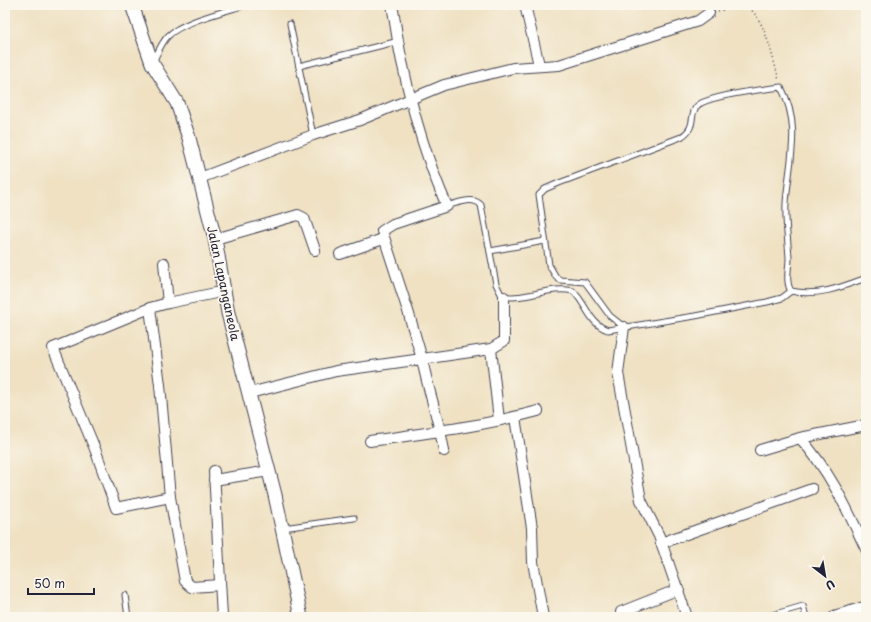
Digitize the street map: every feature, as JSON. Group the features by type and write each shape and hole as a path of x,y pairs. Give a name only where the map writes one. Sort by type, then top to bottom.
{"street":[{"name":"Jalan Lapanganeola","path":"132,5 152,63 177,103 185,124 200,178 215,239 228,313 250,393 283,528 301,617"},
{"path":"392,5 403,66 423,141 447,206 384,228 382,231 383,239 408,311 422,359 430,397 441,432 444,451"},
{"path":"525,5 539,66"},
{"path":"200,178 360,120 444,84 513,68 548,66 565,63 698,21 709,13"},
{"path":"215,239 298,215 304,218 315,250"},
{"path":"340,254 383,239"},
{"path":"164,263 168,303"},
{"path":"170,498 116,508 95,449 53,348 150,308 225,291"},
{"path":"250,393 336,371 491,349 501,345 504,341 504,296"},
{"path":"150,308 160,385 170,498 185,580 192,587 220,585"},
{"path":"624,327 618,373 623,409 641,500 662,543 688,617"},
{"path":"491,349 499,420"},
{"path":"370,441 441,432 538,411"},
{"path":"515,417 532,528 533,562 543,617"},
{"path":"760,450 800,438 866,425"},
{"path":"800,438 814,453 840,492 866,549"},
{"path":"222,617 214,476 269,472"},
{"path":"662,543 812,489"},
{"path":"621,612 679,589"},
{"path":"836,617 862,612"}],"lane":[{"path":"152,63 163,43 172,32 196,21 245,5"},
{"path":"290,24 313,136"},
{"path":"299,66 399,41"},
{"path":"624,327 610,316 585,282 573,280 565,281 556,277 549,266 544,242 539,196 545,190 681,137 688,132 692,125 695,108 700,102 781,87 790,108 794,128 786,205 789,256 788,282 791,291"},
{"path":"447,206 461,202 478,202 481,205 497,290 504,296 514,298 561,290 573,290 595,323 600,328 608,330 767,302 782,298 791,291"},
{"path":"490,251 544,242"},
{"path":"791,291 804,294 817,292 866,278"},
{"path":"283,528 354,518"},
{"path":"125,595 128,617"},
{"path":"765,617 803,606 806,617"}],"path":[{"path":"709,13 742,6 750,9 758,19 769,44 781,87"}]}
